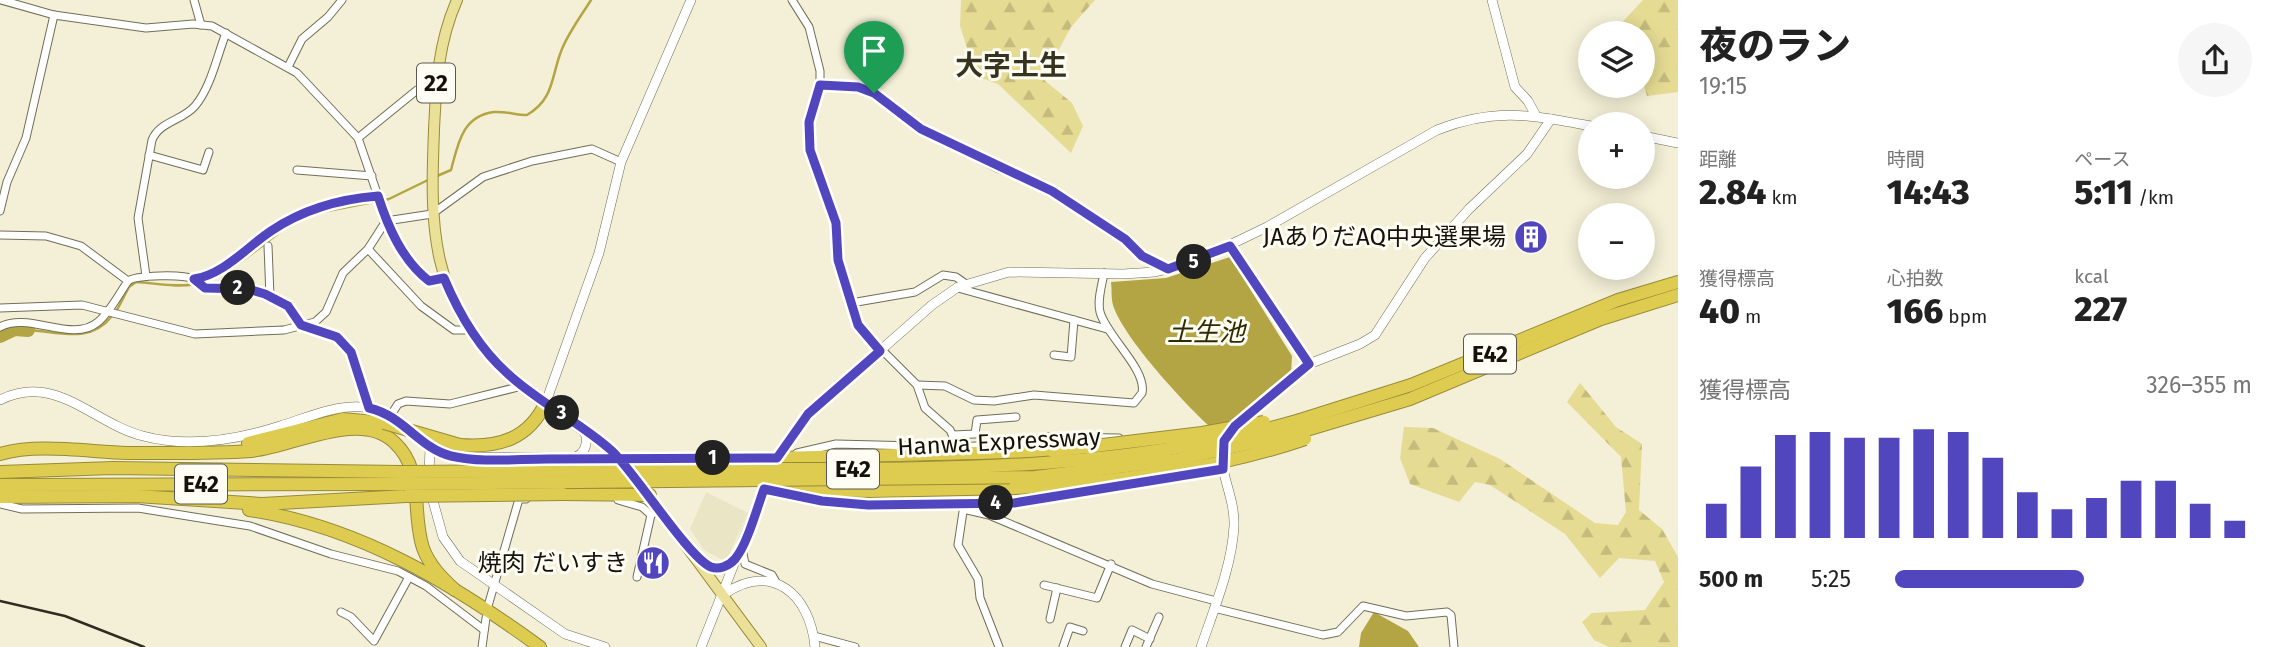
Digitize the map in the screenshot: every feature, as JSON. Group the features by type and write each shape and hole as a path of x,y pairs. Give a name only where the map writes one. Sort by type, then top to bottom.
{"highway":[{"name":"E42","path":"1301,426 1469,363 1618,300 1678,282"},
{"name":"Hanwa Expressway","path":"0,485 403,484 1035,477 1175,460 1410,399 1601,319 1678,295"},
{"path":"182,452 261,441 342,419 387,419 435,440 460,445 491,445 513,439 535,422 546,402"},
{"path":"777,458 1053,451 1202,433 1301,426"},
{"path":"764,489 870,491 1080,484 1165,473 1250,456 1301,426"},
{"path":"0,454 98,450 182,452 266,449 354,428 386,436 400,447 413,471 423,548 436,572 455,590"},
{"name":"Hanwa Expressway","path":"0,472 113,468 403,484"},
{"path":"0,496 136,496 262,504 403,484 564,494 650,495"},
{"path":"178,500 261,512 320,526 413,565 540,647"}],"main road":[{"name":"22","path":"457,0 442,40 436,85 432,214 436,249 444,278 471,330 495,360 522,386 582,427 620,458 650,495 655,511 692,552 761,647"}],"street":[{"path":"1,0 54,15 146,28 201,25 226,33 288,67 312,85 358,138 386,220 419,272 429,281 444,278"},
{"path":"194,0 201,25"},
{"path":"288,67 302,39 328,18 342,0"},
{"path":"546,402 596,264 621,162 691,0"},
{"path":"792,0 809,27 820,85 809,122 810,150 836,223 838,260 858,325 880,351 917,385 930,415 953,435 958,447"},
{"path":"1492,0 1515,87 1528,101 1535,114"},
{"path":"0,211 7,182 26,138 54,15"},
{"path":"146,276 138,218 149,155 158,129 189,111 199,100 226,33"},
{"path":"358,138 417,90 436,85"},
{"path":"820,85 858,87 874,93 921,129 1052,191 1125,239 1142,256 1168,269"},
{"path":"701,647 777,458 808,414 932,305 962,286 993,275 1024,270 1104,274 1168,269 1230,246 1437,130 1467,118 1495,113 1535,114 1578,124"},
{"path":"1201,647 1215,605 1234,526 1232,496 1223,469 1224,441 1235,426 1309,364 1360,344 1375,335 1425,258 1469,209 1527,154 1551,119"},
{"path":"1655,138 1678,143"},
{"path":"386,220 432,214 483,177 582,149 598,150 621,162"},
{"path":"149,155 203,170 209,152"},
{"path":"297,170 372,176"},
{"path":"0,327 17,322 82,328 95,324 107,312 128,281 146,276 194,279 216,272 294,216 351,199 378,197"},
{"path":"0,308 76,305 195,334 258,333 315,322 326,312 347,267 368,249 386,220"},
{"path":"0,235 36,234 81,246 128,281"},
{"path":"268,246 270,296"},
{"path":"1230,246 1309,364"},
{"path":"368,249 421,306 454,330 471,330"},
{"path":"917,385 945,386 974,400 994,401 1034,395 1134,403 1142,393 1143,383 1107,330 1099,306 1104,274"},
{"path":"851,303 915,292 943,275 956,277 962,286 1107,330"},
{"path":"194,279 205,288 248,289 270,296 288,306 301,325 327,332 348,346 369,408"},
{"path":"1054,355 1071,356 1074,320"},
{"path":"387,419 398,404 406,401 450,404 522,386"},
{"path":"0,400 22,392 52,393 70,399 130,432 177,441 235,437 334,409 369,408 430,447 460,457 777,458 836,444 958,447 1013,444 1049,437 1120,438 1180,432 1195,474"},
{"path":"953,435 975,434 977,420 1016,417"},
{"path":"572,459 582,454 586,447 582,427"},
{"path":"430,447 430,491 443,537 460,561 575,643 605,647"},
{"path":"764,489 848,503 964,506 1014,503 1223,469"},
{"path":"488,606 519,499 619,500 655,511 637,577"},
{"path":"0,504 22,509 138,508 221,519 409,577 484,630"},
{"path":"964,506 1111,564 1152,584 1215,605 1323,635 1338,632 1363,606 1406,616 1447,612 1451,615 1454,647"},
{"path":"964,506 958,545 978,579 979,598 999,647"},
{"path":"742,544 741,555 745,564 772,575 777,584"},
{"path":"692,552 716,568 726,566 737,557"},
{"path":"1044,585 1097,598 1111,564"},
{"path":"341,612 351,617 374,640 409,577"},
{"path":"724,594 750,580 777,584 797,597 808,615 815,647"},
{"path":"1050,619 1058,588"},
{"path":"1146,647 1159,617"},
{"path":"482,647 486,618"},
{"path":"1063,647 1070,627 1083,631"},
{"path":"1125,647 1132,630 1150,639"},
{"path":"814,636 855,647"}],"shaded area":[{"path":"706,492 748,513 726,562 704,550 690,529"}],"green space":[{"path":"961,0 1095,0 1071,27 1043,79 1072,103 1083,126 1071,153 998,84 976,76 960,26"},
{"path":"1643,0 1678,0 1678,92 1655,95 1655,21 1623,21"},
{"path":"1580,383 1616,427 1642,444 1639,510 1662,529 1678,557 1678,647 1609,647 1594,640 1582,622 1592,613 1645,610 1664,582 1655,561 1619,558 1600,578 1565,534 1490,485 1475,482 1459,502 1410,484 1400,458 1404,427 1433,428 1500,459 1595,523 1618,525 1626,512 1621,457 1567,402"}],"water":[{"name":"土生池","path":"1230,257 1292,356 1291,375 1217,433 1175,391 1130,336 1113,305 1111,282 1166,278"},
{"path":"1374,612 1408,631 1419,647 1359,647 1361,633"}],"waterway":[{"path":"437,176 451,170 463,133 475,119 494,112 527,115 543,102 565,43 591,0"},
{"path":"307,215 389,199 428,180"},
{"path":"117,310 129,287 136,282 181,286 208,280 234,266 295,221"},
{"path":"28,330 63,334 84,333 103,325 112,316"},
{"path":"0,336 15,329 28,330"}],"railway":[{"path":"0,601 65,616 144,647"}],"place":[{"name":"JAありだAQ中央選果場","path":"1531,237"},
{"name":"焼肉 だいすき","path":"653,563"}],"district":[{"name":"大字土生","path":"1011,65"}],"route":[{"path":"874,93 858,87 820,85 808,135 815,169 836,223 838,260 858,325 880,351 808,414 777,458 620,458 572,459 473,458 439,452 391,415 369,408 351,352 337,337 317,328 301,325 296,315 281,300 248,289 205,288 199,286 194,279 216,272 294,216 351,199 378,196 389,228 406,255 429,281 435,282 444,278 465,321 482,346 522,386 591,433 620,458 692,552 710,566 721,568 737,557 764,489 789,493 796,497 868,505 1014,503 1223,469 1221,451 1224,441 1235,426 1309,364 1230,246 1192,263 1168,269 1142,256 1125,239 1052,191 995,167 959,146 921,129 874,93"}]}
